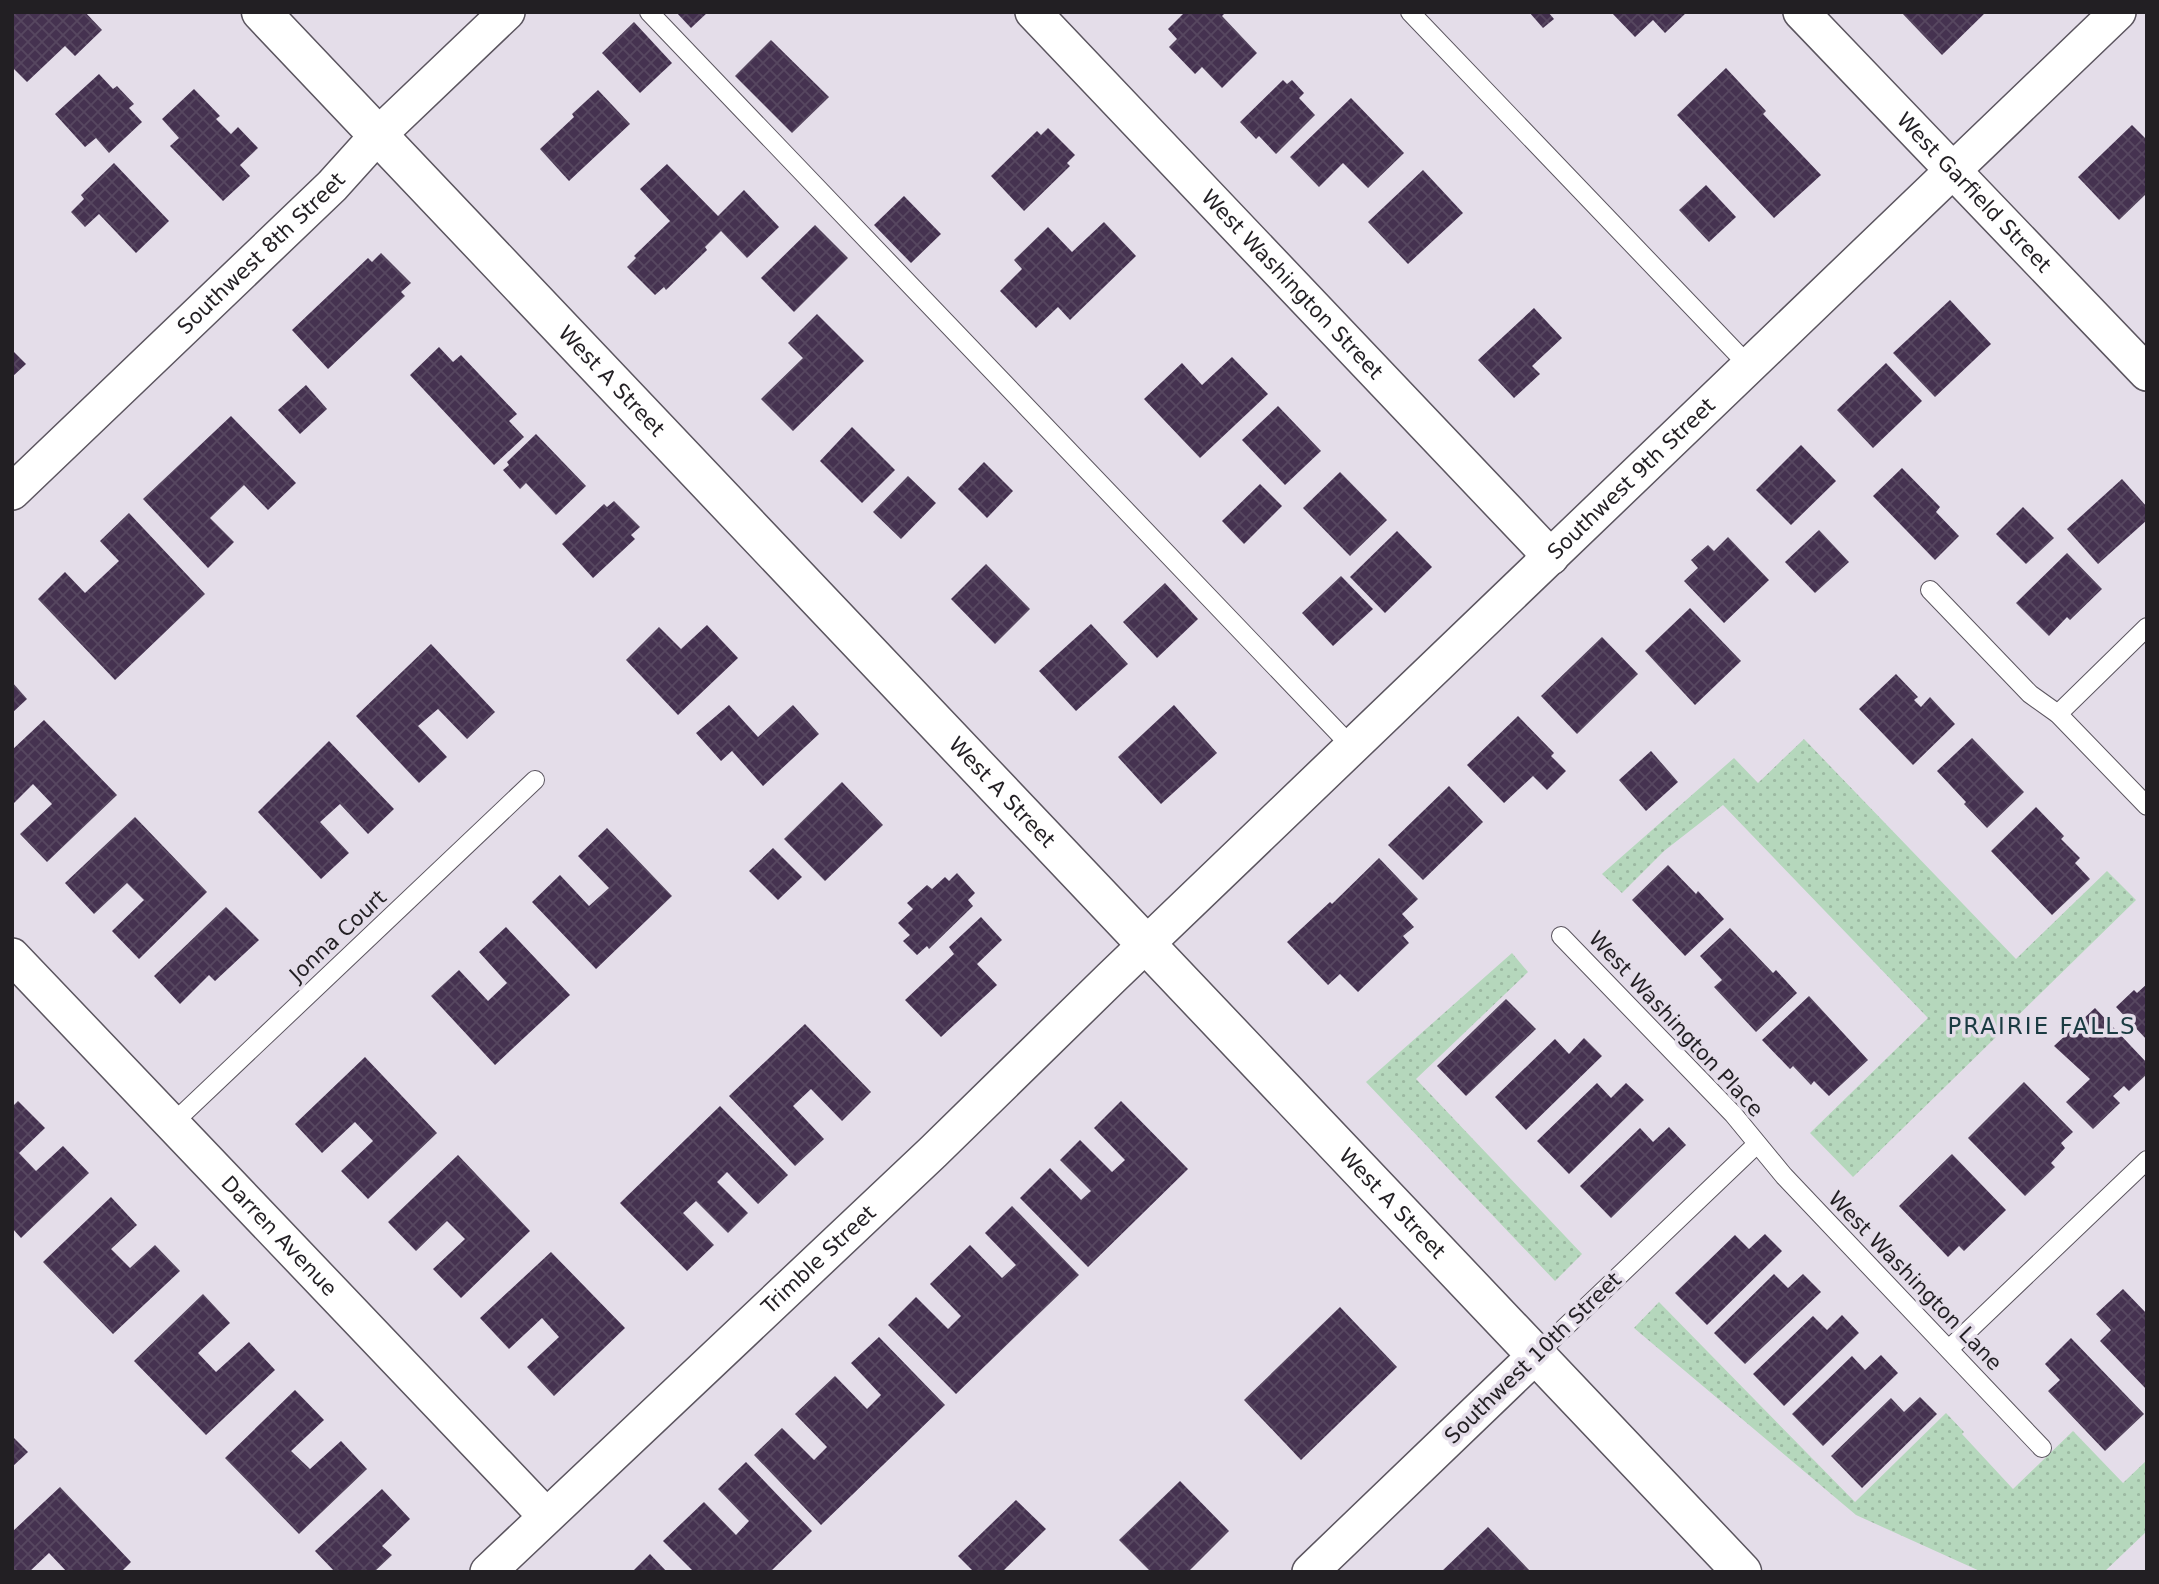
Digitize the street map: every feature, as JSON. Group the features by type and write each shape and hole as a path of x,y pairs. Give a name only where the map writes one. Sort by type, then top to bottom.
{"main road":[{"name":"West A Street","path":"261,12 1742,1572"}],"street":[{"name":"Southwest 8th Street","path":"12,492 332,186 378,135 507,12"},
{"name":"West Washington Street","path":"1033,12 1551,556"},
{"name":"West Garfield Street","path":"1801,12 2147,373"},
{"name":"Southwest 9th Street","path":"1146,945 2118,12"},
{"name":"Trimble Street","path":"488,1572 933,1152 1146,945"},
{"name":"Darren Avenue","path":"12,956 546,1516"},
{"name":"Southwest 10th Street","path":"1310,1572 1536,1355"}],"lane":[{"path":"649,12 1352,747"},
{"path":"1410,12 1749,366"},
{"path":"1930,590 2030,694 2058,714 2147,806"},
{"path":"2058,714 2147,627"},
{"name":"Jonna Court","path":"171,1125 535,780"},
{"name":"West Washington Place","path":"1561,936 1733,1114 1757,1144"},
{"name":"West Washington Lane","path":"1757,1144 1784,1176 2042,1448"},
{"name":"Southwest 10th Street","path":"1536,1355 1757,1144"},
{"path":"1949,1349 2147,1160"}],"green space":[{"path":"1804,739 2016,959 2107,871 2136,900 1853,1177 1810,1133 1928,1018 1723,805 1664,851 1622,893 1602,874 1734,758 1758,783"},
{"path":"1512,953 1528,972 1416,1079 1582,1254 1555,1281 1366,1082"},
{"path":"1659,1302 1855,1502 1946,1413 2013,1489 2073,1431 2123,1483 2147,1460 2147,1531 2104,1572 1982,1572 1856,1515 1634,1328"}],"building":[{"path":"12,12 85,12 102,30 75,56 65,46 27,82 12,67"},
{"path":"676,12 708,12 691,28"},
{"path":"1185,12 1226,12 1222,16 1257,53 1222,88 1202,67 1195,74 1169,47 1177,39 1168,29"},
{"path":"1529,12 1548,12 1554,19 1543,28"},
{"path":"1611,12 1687,12 1665,33 1653,20 1635,37"},
{"path":"1901,12 1986,12 1942,55"},
{"path":"634,22 672,63 640,93 602,53"},
{"path":"771,40 829,97 792,133 735,76"},
{"path":"1726,68 1766,111 1763,114 1821,175 1774,218 1677,115"},
{"path":"99,74 113,89 117,86 134,104 129,108 142,122 109,153 96,138 85,147 55,114"},
{"path":"1283,80 1287,84 1292,80 1304,93 1299,98 1315,115 1276,154 1259,136 1256,139 1240,122"},
{"path":"194,89 220,116 216,119 231,134 238,127 258,148 240,165 250,176 223,201 170,146 179,138 162,119"},
{"path":"598,90 630,124 569,181 540,149"},
{"path":"1351,98 1404,153 1368,188 1343,163 1319,187 1290,157"},
{"path":"2132,125 2147,140 2147,193 2119,220 2078,177"},
{"path":"1048,128 1075,155 1067,163 1070,166 1024,211 991,176 1037,131 1041,135"},
{"path":"114,163 169,221 136,253 99,214 85,227 71,212 84,199 81,195"},
{"path":"667,164 718,216 744,190 779,227 747,258 721,231 705,247 707,250 666,290 664,287 655,295 627,267 636,258 634,256 670,221 640,189"},
{"path":"1423,170 1463,213 1408,264 1368,222"},
{"path":"1706,185 1736,217 1709,242 1679,210"},
{"path":"904,196 941,234 911,263 874,225"},
{"path":"1104,222 1136,256 1070,320 1058,307 1036,328 1000,291 1022,269 1014,260 1048,227 1072,252"},
{"path":"815,225 848,258 794,312 761,278"},
{"path":"381,253 411,283 401,292 405,296 328,369 292,330 368,258 372,262"},
{"path":"1950,300 1991,344 1935,397 1893,353"},
{"path":"1534,308 1562,338 1532,366 1540,374 1514,398 1478,360"},
{"path":"817,314 864,361 793,431 761,399 803,358 788,343"},
{"path":"439,347 453,362 461,355 517,414 509,421 524,437 494,465 410,375"},
{"path":"12,350 26,364 12,377"},
{"path":"1232,357 1268,394 1200,458 1144,399 1182,363 1202,385"},
{"path":"1886,363 1922,401 1873,448 1837,410"},
{"path":"306,385 327,409 300,434 278,410"},
{"path":"1278,406 1321,451 1285,485 1242,440"},
{"path":"231,416 296,483 268,510 244,485 210,518 234,542 208,568 143,499"},
{"path":"852,427 895,470 862,503 820,461"},
{"path":"536,434 586,486 556,515 526,483 520,489 503,470 509,465 507,462"},
{"path":"1801,445 1836,481 1791,525 1756,490"},
{"path":"984,462 1013,491 987,518 958,489"},
{"path":"1902,468 1940,507 1936,512 1959,536 1935,560 1873,496"},
{"path":"1340,472 1387,520 1350,556 1303,508"},
{"path":"908,476 936,503 901,539 873,512"},
{"path":"2122,479 2147,507 2147,520 2098,564 2067,529"},
{"path":"1260,484 1282,506 1244,544 1222,521"},
{"path":"614,501 640,527 631,535 635,539 593,578 562,544 604,504 607,507"},
{"path":"2023,507 2054,538 2026,564 1996,534"},
{"path":"129,513 205,594 115,680 38,599 65,572 85,593 119,561 100,541"},
{"path":"1819,530 1849,562 1815,593 1785,562"},
{"path":"1397,531 1432,567 1385,613 1350,577"},
{"path":"1728,537 1769,580 1724,623 1684,581 1698,568 1691,560 1708,545 1714,551"},
{"path":"2067,553 2102,589 2070,620 2067,617 2049,636 2016,603"},
{"path":"986,564 1030,609 995,644 951,599"},
{"path":"1341,576 1373,609 1333,646 1302,613"},
{"path":"1165,583 1198,619 1157,658 1123,622"},
{"path":"1690,608 1741,661 1695,705 1645,651"},
{"path":"1091,624 1128,664 1076,711 1039,671"},
{"path":"707,625 738,658 678,715 626,660 659,627 681,649"},
{"path":"1602,637 1638,674 1577,734 1541,696"},
{"path":"431,644 495,712 467,739 438,709 418,726 447,757 419,783 356,716"},
{"path":"1896,674 1918,697 1914,700 1921,707 1930,697 1955,724 1913,765 1859,709"},
{"path":"12,682 27,699 12,713"},
{"path":"729,705 758,737 793,705 819,734 763,786 732,751 721,761 696,733"},
{"path":"1174,705 1217,753 1161,804 1118,757"},
{"path":"1518,716 1554,753 1551,756 1566,771 1547,790 1533,776 1504,803 1467,765"},
{"path":"44,720 117,795 47,862 20,834 52,804 33,784 12,805 12,750"},
{"path":"1972,738 2024,792 1987,828 1937,771"},
{"path":"329,741 394,809 368,834 340,804 320,822 349,853 321,879 258,812"},
{"path":"1651,751 1678,782 1646,811 1619,780"},
{"path":"842,782 883,825 825,881 784,839"},
{"path":"1449,786 1483,822 1423,880 1388,845"},
{"path":"2036,807 2064,836 2061,839 2080,858 2075,863 2090,879 2052,915 1991,851"},
{"path":"135,817 207,892 139,959 112,931 144,900 127,883 94,914 65,883"},
{"path":"607,828 672,896 596,969 532,902 560,875 589,906 609,888 578,856"},
{"path":"773,848 802,877 778,900 749,871"},
{"path":"1379,858 1418,899 1402,914 1414,927 1403,936 1409,943 1358,992 1340,974 1328,985 1287,942 1330,902 1332,904"},
{"path":"1668,865 1696,894 1698,891 1724,919 1685,956 1632,900"},
{"path":"957,873 975,893 968,900 973,906 929,949 927,946 917,955 903,941 910,935 898,923 913,909 907,903 927,885 932,889 945,877 949,881"},
{"path":"226,907 259,940 215,981 209,975 180,1004 154,976"},
{"path":"981,917 1002,940 977,964 997,985 941,1037 905,1000 954,954 949,947"},
{"path":"506,927 570,995 495,1065 431,996 459,970 488,1001 507,983 479,952"},
{"path":"1730,928 1773,973 1776,970 1797,993 1756,1032 1714,987 1722,980 1700,956"},
{"path":"2147,984 2147,1040 2116,1007 2134,990 2137,993"},
{"path":"1809,996 1868,1060 1829,1096 1814,1081 1811,1085 1793,1066 1790,1069 1762,1040"},
{"path":"1506,999 1536,1029 1466,1096 1437,1066"},
{"path":"2095,1008 2147,1063 2147,1074 2129,1091 2124,1086 2113,1096 2120,1103 2093,1129 2066,1102 2090,1079 2054,1046"},
{"path":"805,1024 871,1092 842,1121 811,1089 793,1106 824,1139 795,1166 729,1096"},
{"path":"1584,1038 1602,1056 1526,1130 1495,1097 1555,1039 1569,1054"},
{"path":"365,1057 437,1133 368,1199 341,1171 373,1141 355,1122 322,1153 295,1124"},
{"path":"2024,1082 2073,1132 2061,1143 2065,1148 2051,1163 2055,1167 2025,1196 1968,1138"},
{"path":"1597,1083 1611,1098 1626,1083 1644,1100 1569,1174 1537,1141"},
{"path":"18,1101 45,1128 19,1153 36,1171 63,1146 89,1173 21,1238 12,1228 12,1107"},
{"path":"1121,1101 1188,1169 1088,1267 1020,1198 1050,1168 1081,1200 1091,1191 1060,1160 1080,1140 1112,1172 1125,1160 1094,1128"},
{"path":"720,1106 788,1175 758,1204 727,1172 717,1182 748,1213 728,1233 696,1201 683,1213 714,1245 687,1271 620,1203"},
{"path":"1669,1127 1686,1145 1611,1218 1580,1186 1640,1128 1653,1142"},
{"path":"1952,1154 2006,1210 1964,1251 1959,1246 1948,1257 1899,1206"},
{"path":"458,1155 530,1231 461,1298 433,1269 465,1239 447,1221 416,1251 388,1222"},
{"path":"111,1197 137,1225 111,1249 130,1268 155,1245 180,1271 113,1334 43,1262"},
{"path":"1012,1206 1079,1275 956,1394 888,1325 916,1297 948,1329 961,1316 930,1284 970,1245 1002,1278 1016,1265 985,1233"},
{"path":"1765,1234 1782,1251 1707,1325 1675,1293 1735,1235 1749,1249"},
{"path":"551,1252 625,1328 554,1396 527,1367 559,1337 542,1318 509,1349 480,1318"},
{"path":"1774,1274 1788,1288 1803,1274 1821,1292 1745,1364 1714,1333"},
{"path":"2123,1289 2147,1314 2147,1390 2100,1341 2111,1330 2096,1314"},
{"path":"203,1294 230,1323 198,1353 216,1372 249,1342 275,1370 206,1435 134,1361"},
{"path":"1340,1307 1397,1367 1301,1460 1244,1400"},
{"path":"1842,1315 1859,1333 1784,1406 1753,1374 1813,1316 1827,1330"},
{"path":"879,1337 945,1405 821,1525 754,1455 782,1428 814,1460 827,1447 795,1414 835,1376 867,1409 881,1395 851,1363"},
{"path":"2071,1338 2144,1414 2105,1451 2048,1391 2060,1380 2045,1364"},
{"path":"1881,1355 1898,1373 1823,1446 1792,1414 1852,1356 1865,1370"},
{"path":"295,1390 324,1420 291,1451 310,1469 341,1441 367,1469 299,1534 225,1458"},
{"path":"1920,1397 1937,1414 1862,1488 1831,1456 1891,1398 1904,1412"},
{"path":"12,1436 28,1452 12,1467"},
{"path":"746,1462 812,1531 770,1572 694,1572 663,1541 704,1502 736,1535 749,1521 718,1489"},
{"path":"1180,1481 1229,1531 1188,1572 1151,1572 1119,1540"},
{"path":"60,1487 131,1562 121,1572 67,1572 49,1553 29,1572 12,1572 12,1532"},
{"path":"382,1489 410,1519 382,1546 392,1555 374,1572 335,1572 315,1551"},
{"path":"1016,1500 1046,1529 1002,1572 974,1572 958,1556"},
{"path":"1488,1527 1531,1572 1441,1572"},
{"path":"650,1554 667,1572 632,1572"}],"district":[{"name":"PRAIRIE FALLS","path":"2042,1026"}]}
